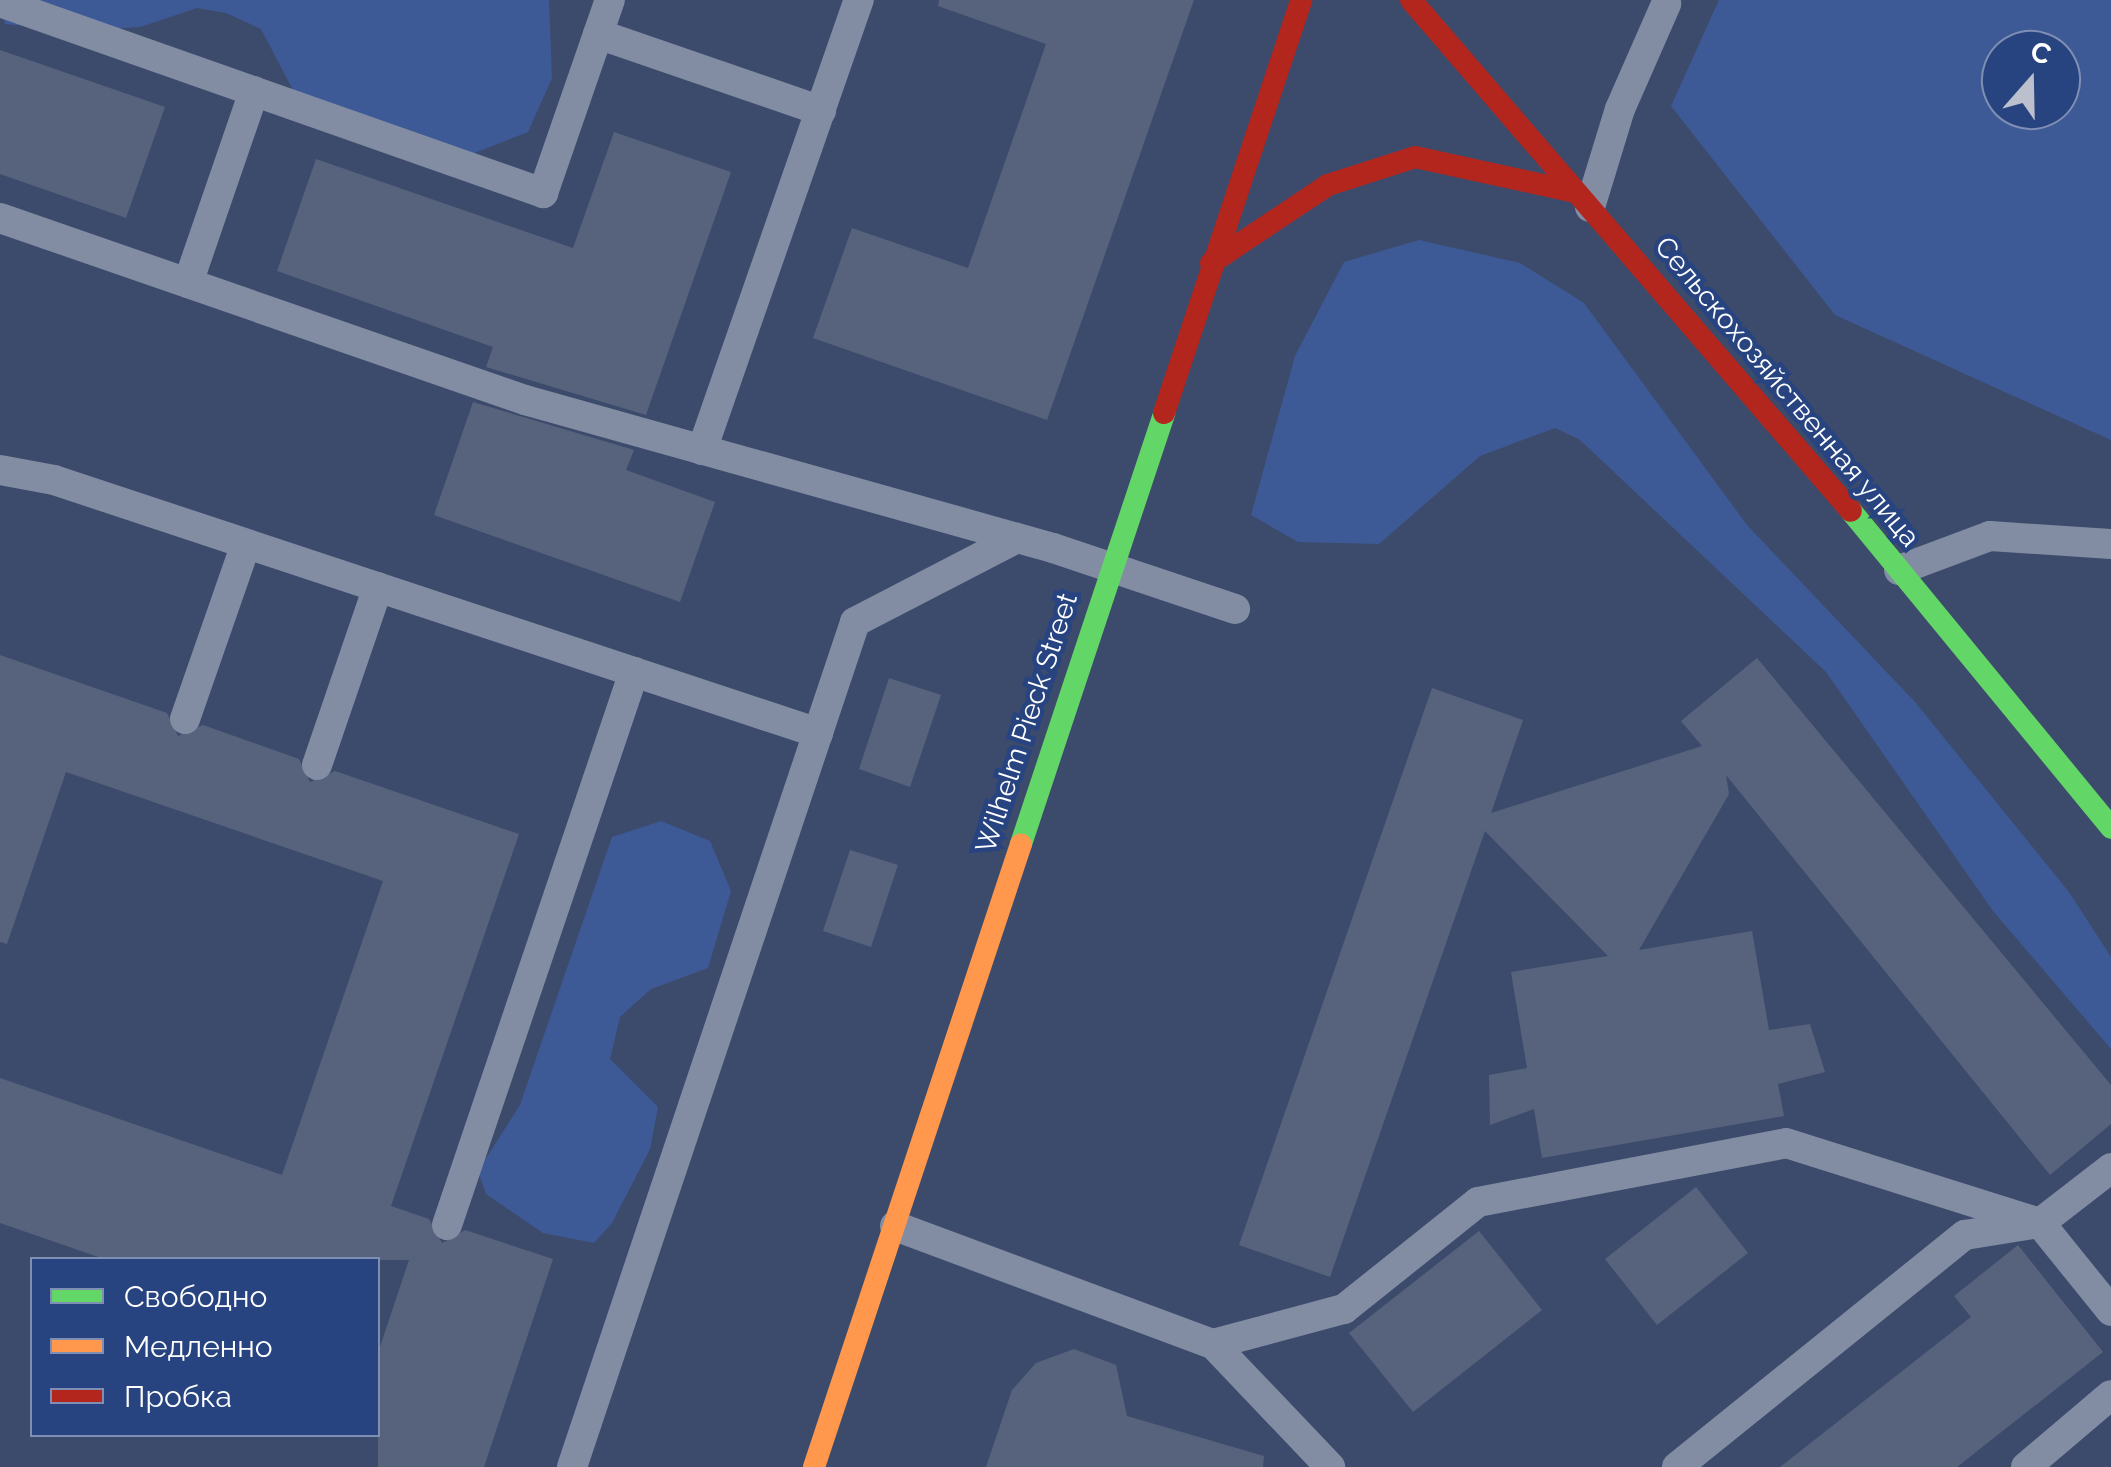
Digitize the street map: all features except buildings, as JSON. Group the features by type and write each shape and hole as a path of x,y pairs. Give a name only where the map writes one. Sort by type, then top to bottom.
{"main road":[{"name":"Wilhelm Pieck Street","path":"814,1467 1301,0"},
{"name":"Сельскохозяйственная улица","path":"1411,0 1899,570 2111,828"},
{"path":"1212,263 1328,184 1415,158 1583,200"}],"lane":[{"path":"0,2 543,193 610,0"},
{"path":"702,450 859,0"},
{"path":"1583,200 1666,4"},
{"path":"598,34 821,111"},
{"path":"188,283 254,92"},
{"path":"0,218 525,400 1018,538 1235,609"},
{"path":"0,470 21,470 818,733"},
{"path":"1899,570 1990,536 2111,544"},
{"path":"572,1467 855,622 1018,538"},
{"path":"185,720 246,544"},
{"path":"317,765 378,587"},
{"path":"447,1225 634,672"},
{"path":"1213,1344 1344,1309 1478,1202 1786,1144 2040,1223 2111,1311"},
{"path":"1677,1467 1965,1235 2040,1223 2111,1168"},
{"path":"895,1226 1213,1344 1330,1467"},
{"path":"2026,1467 2111,1395"}],"shaded area":[{"path":"0,0 549,0 552,78 528,132 472,154 295,94 261,29 226,13 197,8 140,27 83,31 5,24"},
{"path":"1719,0 2111,0 2111,440 1835,315 1671,106"},
{"path":"1419,240 1520,263 1584,303 1747,525 1915,702 2069,892 2111,957 2111,1049 1993,911 1826,672 1579,439 1555,428 1480,456 1379,544 1298,542 1251,515 1295,356 1344,262"},
{"path":"661,821 710,841 731,891 708,968 651,989 620,1017 610,1059 658,1107 650,1149 612,1223 594,1243 543,1233 486,1194 478,1171 520,1105 612,837"}],"traffic: fast":[{"path":"1021,844 1164,413"},
{"path":"1851,511 2111,828"}],"traffic: slow":[{"path":"814,1467 1021,844"}],"traffic: jam":[{"path":"1164,413 1301,0"},
{"path":"1411,0 1851,511"},
{"path":"1211,263 1328,185 1415,157 1575,192"}]}
